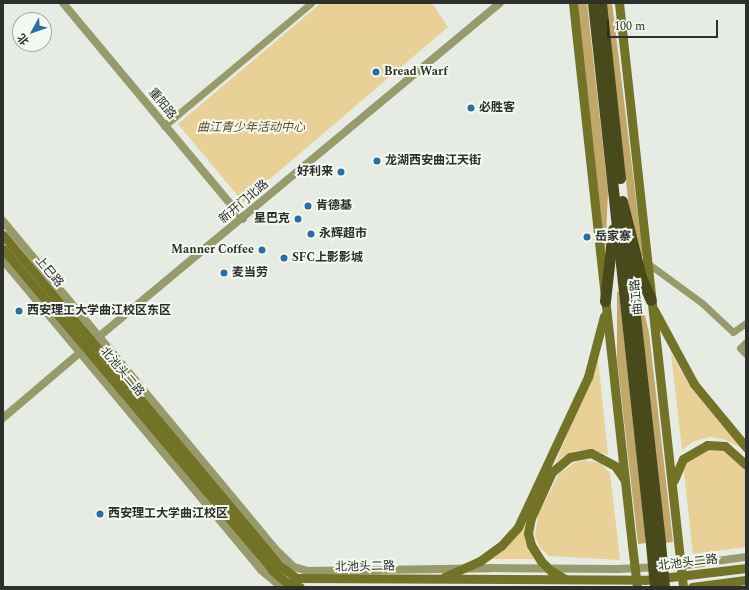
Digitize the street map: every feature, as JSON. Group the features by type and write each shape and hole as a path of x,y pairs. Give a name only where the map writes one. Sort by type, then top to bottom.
{"highway":[{"name":"曲江路","path":"593,3 619,204"},
{"name":"曲江路","path":"601,3 619,204 655,543 664,587"},
{"path":"605,301 619,204"},
{"path":"619,204 641,277 651,300"},
{"name":"曲江路","path":"655,543 655,587"}],"main road":[{"path":"573,3 637,587"},
{"name":"曲江路","path":"619,3 646,262 683,587"},
{"name":"上巳路","path":"3,235 89,345"},
{"name":"上巳路","path":"3,249 89,345"},
{"path":"651,300 687,374 701,395 746,448"},
{"path":"438,579 480,561 500,546 523,519 588,377 601,332 605,301"},
{"name":"北池头二路","path":"89,345 284,584 308,580 645,580 746,568"},
{"path":"673,492 674,477 680,463 700,447 713,444 725,446 746,465"},
{"path":"570,580 558,576 548,568 534,551 528,529 531,518 556,466 575,454 591,453 615,466 625,483"},
{"name":"北池头二路","path":"692,587 746,580"},
{"path":"284,584 300,587"}],"street":[{"name":"重阳路","path":"63,3 243,219"},
{"path":"164,126 311,3"},
{"name":"新开门北路","path":"3,418 500,3"},
{"path":"3,221 89,345"},
{"path":"3,260 89,345 274,548 294,567 308,571 465,568 660,568 746,557"},
{"path":"646,262 702,303 733,332 746,323"},
{"path":"746,342 740,348 746,354"},
{"path":"284,584 294,567"}],"green space":[{"name":"曲江青少年活动中心","path":"321,3 432,3 448,27 243,202 178,124"},
{"path":"671,353 687,381 740,447 723,439 709,437 693,442 682,450"},
{"path":"598,359 608,455 593,450 581,450 570,452 556,462"},
{"path":"706,447 723,449 746,467 746,547 693,554 683,464"},
{"path":"585,460 600,463 610,473 620,560 549,556 540,548 535,536 538,515 559,474 574,463"},
{"path":"526,521 535,559 490,559"}],"shaded area":[{"path":"577,3 587,3 608,192 605,256"},
{"path":"606,3 612,3 643,256 640,257 629,208"},
{"path":"636,289 639,289 649,333 673,542 665,543"},
{"path":"617,292 619,292 646,543 638,544 617,359"}],"place":[{"name":"Bread Warf","path":"376,72"},
{"name":"必胜客","path":"471,108"},
{"name":"龙湖西安曲江天街","path":"377,161"},
{"name":"好利来","path":"341,172"},
{"name":"肯德基","path":"308,206"},
{"name":"星巴克","path":"298,219"},
{"name":"永辉超市","path":"311,234"},
{"name":"岳家寨","path":"587,237"},
{"name":"Manner Coffee","path":"262,250"},
{"name":"SFC上影影城","path":"284,258"},
{"name":"麦当劳","path":"224,273"},
{"name":"西安理工大学曲江校区东区","path":"19,311"},
{"name":"西安理工大学曲江校区","path":"100,514"}]}
